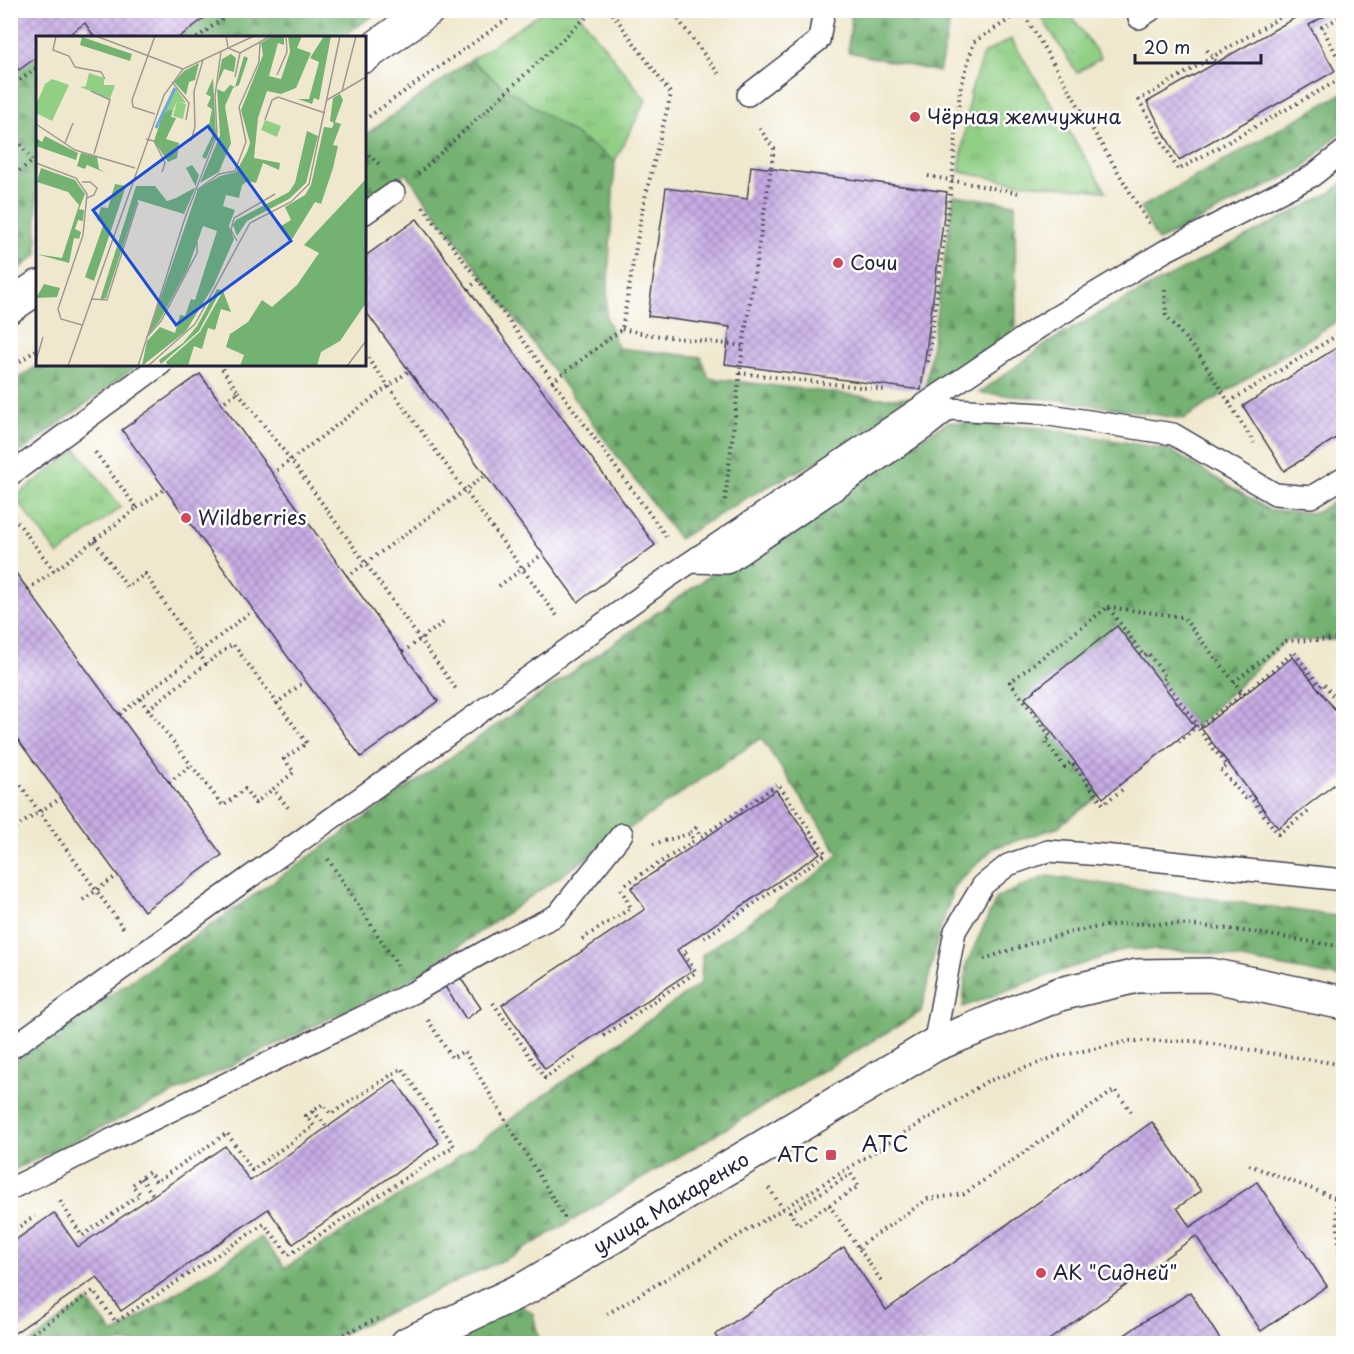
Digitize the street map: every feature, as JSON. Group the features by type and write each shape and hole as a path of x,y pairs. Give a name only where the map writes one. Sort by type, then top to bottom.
{"street":[{"path":"366,55 428,10"},
{"path":"10,306 36,288"},
{"name":"улица Макаренко","path":"407,1344 528,1287 934,1045 1060,994 1137,976 1210,975 1344,1003"}],"lane":[{"path":"748,94 819,40 824,10"},
{"path":"10,1049 691,562 1067,309 1165,251 1312,176 1344,151"},
{"path":"366,213 400,189"},
{"path":"10,475 158,366"},
{"path":"691,562 727,563 925,428 949,409 1043,414 1173,434 1275,494 1311,497 1344,477"},
{"path":"10,1189 414,993 498,944 557,915 622,834"},
{"path":"934,1045 956,931 983,885 1008,865 1048,851 1344,880"}],"path":[{"path":"200,36 231,12 230,10"},
{"path":"366,119 520,10"},
{"path":"594,10 400,189 478,280 669,541"},
{"path":"552,382 622,329 643,207 671,94 609,10"},
{"path":"927,364 952,180 960,90 974,42 1023,10 1165,251 1166,315 1202,359 1270,468 1260,485"},
{"path":"1285,10 1286,14 1139,100 1178,170 1344,76"},
{"path":"1344,15 1322,27 1344,69"},
{"path":"1207,50 1216,63"},
{"path":"10,87 36,69"},
{"path":"10,73 18,82"},
{"path":"10,130 33,161 10,177"},
{"path":"622,329 743,346 774,149"},
{"path":"366,153 372,159"},
{"path":"928,176 1019,193"},
{"path":"468,289 478,280"},
{"path":"1228,402 1344,332"},
{"path":"10,368 36,351"},
{"path":"366,356 560,620"},
{"path":"220,366 458,692"},
{"path":"272,474 410,370"},
{"path":"739,373 897,391"},
{"path":"222,403 238,392"},
{"path":"76,427 137,508"},
{"path":"1340,435 1344,442"},
{"path":"347,577 487,474"},
{"path":"28,589 165,489"},
{"path":"10,512 54,571"},
{"path":"95,541 127,587 145,574 206,663"},
{"path":"499,586 543,554"},
{"path":"1108,607 1144,656 1148,653 1166,677 1163,679 1198,725 1179,742"},
{"path":"1122,790 1104,804 1071,762 1065,767 1045,741 1051,737 1010,682 1108,607 1183,617 1244,694"},
{"path":"120,714 253,610"},
{"path":"403,652 444,622"},
{"path":"1234,682 1286,640 1344,639"},
{"path":"140,699 223,806 245,789 255,803 294,772 284,759 307,743 233,644 148,709"},
{"path":"1308,812 1278,834 1250,795 1245,798 1221,770 1227,766 1198,728 1294,652 1320,686 1323,683 1344,710"},
{"path":"276,704 305,681"},
{"path":"169,782 192,765"},
{"path":"10,771 130,938"},
{"path":"578,942 631,908 620,888 694,841 690,833 696,828 701,837 777,784 826,854 704,938"},
{"path":"273,789 292,812"},
{"path":"10,831 61,798"},
{"path":"311,834 414,993 428,1021 452,1058 464,1051 567,1222"},
{"path":"649,845 689,834"},
{"path":"83,900 118,875"},
{"path":"604,1036 696,972 683,952 689,949"},
{"path":"493,1003 545,1078 578,1055"},
{"path":"607,1314 783,1209 986,1082 1055,1057 1130,1041 1194,1041 1344,1065"},
{"path":"18,1344 93,1291 116,1322 264,1224 289,1255 454,1146 402,1068 331,1114 323,1104 306,1116 314,1126 252,1170 227,1133 156,1182 149,1172 132,1185 140,1194 82,1236 59,1199"},
{"path":"858,1247 928,1199 964,1194 1115,1090 1132,1113"},
{"path":"313,1111 327,1127"},
{"path":"1249,1165 1336,1198"},
{"path":"850,1174 859,1186 798,1225 790,1212 820,1193 850,1174"},
{"path":"1344,1176 1336,1198 1344,1325"},
{"path":"141,1178 153,1195"},
{"path":"766,1182 783,1209"},
{"path":"816,1188 820,1193"},
{"path":"829,1205 882,1281"},
{"path":"10,1233 39,1213"}],"green space":[{"path":"852,10 994,11 950,21 939,72 848,52"},
{"path":"1053,10 1068,11 1101,58 1077,73 1042,18"},
{"path":"215,11 380,11 343,36 181,36"},
{"path":"544,11 577,11 646,100 615,161 500,84 471,60"},
{"path":"1011,39 1106,191 1014,182 959,172 970,94 983,54"},
{"path":"36,57 36,256 11,275 11,166 16,162 11,153 10,76"},
{"path":"471,60 500,84 615,161 606,316 618,348 701,357 709,378 878,398 924,397 954,195 1015,204 1016,328 928,398 886,425 748,497 679,539 406,173 366,202 366,134"},
{"path":"1343,93 1343,130 1303,168 1158,241 1140,208"},
{"path":"1343,182 1343,317 1184,419 1061,400 979,393 1051,341 1107,309 1330,193"},
{"path":"36,366 137,366 11,459 11,384"},
{"path":"948,422 1044,428 1169,450 1269,510 1315,513 1343,496 1343,640 1286,640 1196,726 1116,627 1027,697 1101,795 1056,828 994,848 955,885 939,933 921,1012 514,1255 322,1343 30,1343 87,1301 114,1334 261,1237 285,1268 440,1170 701,983 702,955 822,870 839,854 761,738 408,981 11,1171 11,1064 786,522"},
{"path":"77,450 121,507 58,555 15,497"},
{"path":"1047,876 1343,917 1343,978 1204,952 1127,949 963,1007 966,965 997,897"},
{"path":"519,1304 533,1314 539,1339 530,1344 434,1344"}],"building":[{"path":"10,10 215,10 181,36 94,36 85,23 67,36 36,36 36,57 19,70 10,58"},
{"path":"1300,10 1335,10 1309,25 1335,71 1179,160 1147,102 1302,14"},
{"name":"Сочи","path":"751,166 947,192 921,390 725,364 730,327 648,316 666,188 747,199"},
{"path":"417,219 655,545 578,602 366,312 366,256"},
{"path":"1344,343 1344,433 1284,471 1243,406"},
{"path":"200,374 438,701 361,757 122,430"},
{"path":"10,565 222,855 144,911 10,729"},
{"path":"1117,626 1195,726 1103,798 1025,698"},
{"path":"1293,657 1344,721 1344,777 1278,828 1201,728"},
{"path":"776,790 820,853 677,950 691,971 545,1069 502,1005 645,909 631,888"},
{"path":"455,970 481,1008 466,1019 440,979"},
{"path":"395,1080 439,1143 293,1244 268,1209 121,1311 97,1277 10,1336 10,1244 54,1213 78,1247 225,1146 250,1181"},
{"name":"АК \"Сидней\"","path":"1152,1122 1201,1191 1177,1208 1190,1227 1257,1182 1327,1286 1261,1331 1196,1236 1043,1344 721,1344 715,1335 844,1247 886,1310"},
{"path":"1190,1292 1223,1344 1112,1344 1149,1318"}],"place":[{"name":"Чёрная жемчужина","path":"915,117"},
{"name":"Сочи","path":"838,263"},
{"name":"Wildberries","path":"186,518"},
{"name":"АТС","path":"831,1155"},
{"name":"АК \"Сидней\"","path":"1041,1273"}],"district":[{"name":"АТС","path":"886,1145"}]}
